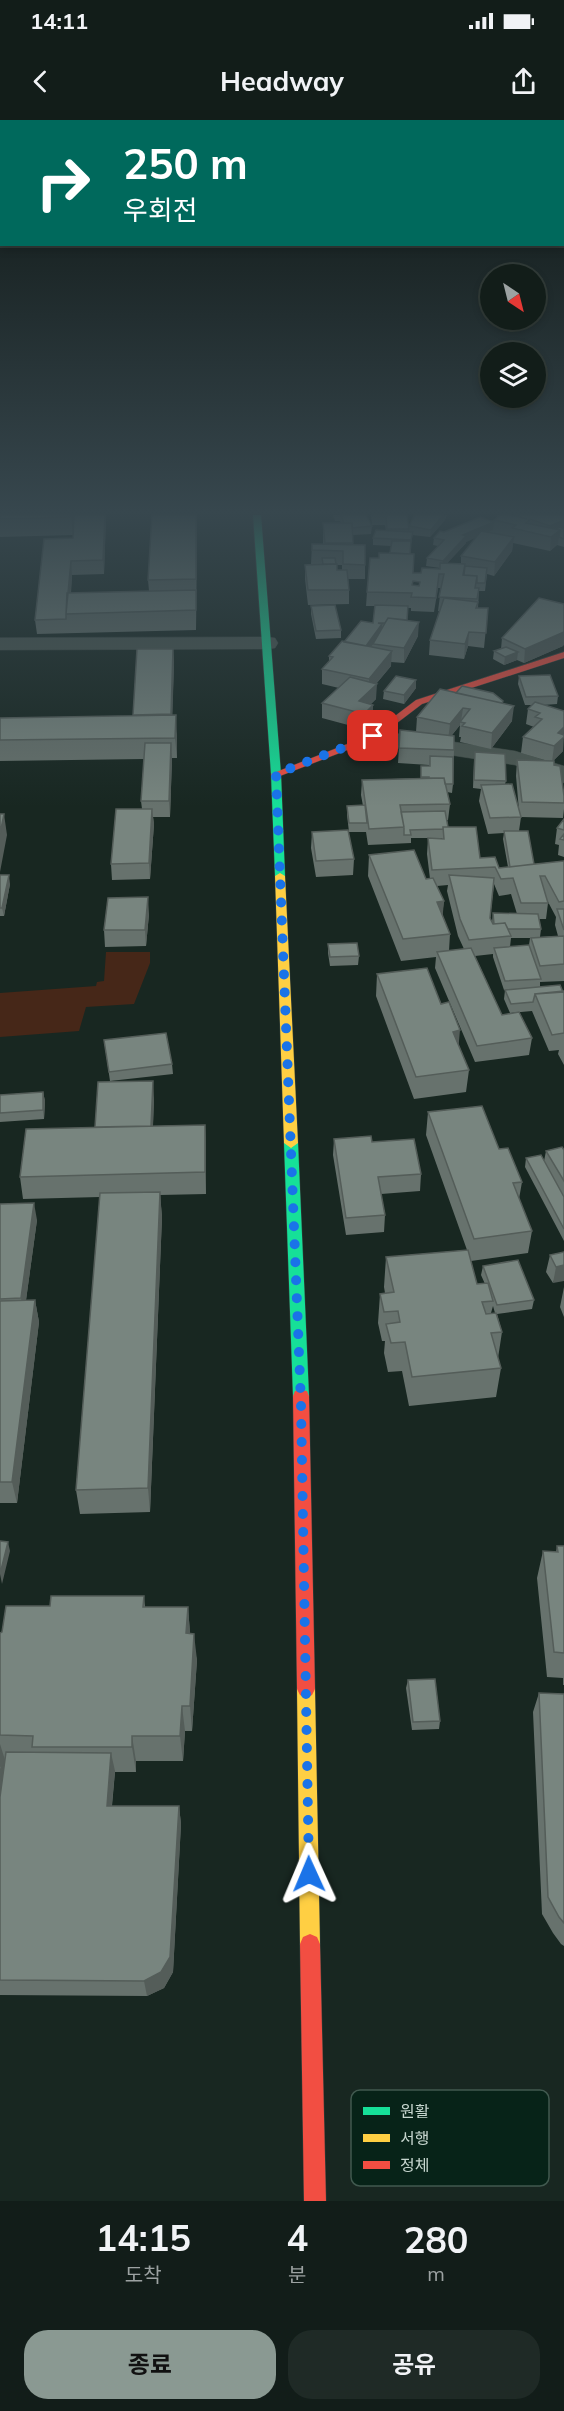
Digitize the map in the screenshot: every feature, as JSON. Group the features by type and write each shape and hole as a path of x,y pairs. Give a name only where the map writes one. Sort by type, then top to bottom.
{"street":[{"path":"265,612 276,774 301,1404 315,2201"},
{"path":"0,644 267,643"},
{"path":"276,774 373,736 419,702 564,655"},
{"path":"373,736 529,760 551,768 564,776"}],"shaded area":[{"path":"106,952 150,952 150,963 134,1004 86,1007 79,1031 0,1037 0,993 96,986 97,982 104,981"}],"building":[{"path":"36,612 67,612 66,619 35,620"},
{"path":"66,612 127,612 66,614"},
{"path":"312,612 337,612 341,630 316,631"},
{"path":"374,612 408,612 407,620 388,618 385,623 378,623 382,624 366,646 344,642 361,621 373,623"},
{"path":"439,612 488,612 486,633 469,632 465,644 430,640"},
{"path":"526,612 564,612 564,632 525,649 502,638"},
{"path":"388,618 419,622 404,648 373,644"},
{"path":"342,641 392,651 369,679 322,669 333,657 329,656"},
{"path":"506,647 518,652 505,657 494,651"},
{"path":"137,649 173,649 171,714 133,715"},
{"path":"550,675 558,696 526,697 519,676"},
{"path":"396,676 416,680 404,695 384,691"},
{"path":"350,677 377,684 359,701 373,705 364,714 322,703"},
{"path":"462,686 493,693 503,701 502,703 456,693"},
{"path":"440,689 514,706 492,733 462,726 465,723 460,722 470,709 463,708 450,724 417,717"},
{"path":"535,702 564,711 564,727 558,733 564,737 554,746 523,737 542,719 535,717 540,713 528,709"},
{"path":"176,715 175,738 0,740 0,718"},
{"path":"400,730 454,736 454,750 399,748"},
{"path":"145,743 171,743 169,801 141,801"},
{"path":"475,752 505,754 506,781 474,780"},
{"path":"430,756 453,757 453,784 445,784 444,778 421,777 421,766 430,766"},
{"path":"517,760 554,761 554,765 560,766 564,803 522,802"},
{"path":"444,778 450,804 400,805 404,827 369,829 362,780"},
{"path":"512,784 521,817 490,818 481,785"},
{"path":"365,805 367,823 349,823 347,806"},
{"path":"116,809 152,809 149,863 111,864"},
{"path":"445,811 448,827 410,830 411,835 404,835 401,812"},
{"path":"0,814 4,814 0,834"},
{"path":"564,819 564,830 557,828"},
{"path":"443,827 476,827 480,858 495,857 499,868 564,861 564,901 559,902 545,876 540,876 548,903 521,903 513,878 501,879 495,867 432,870 428,838 444,839"},
{"path":"348,830 354,859 316,861 312,832"},
{"path":"504,831 528,831 534,864 510,867"},
{"path":"414,850 426,879 433,878 444,901 437,902 450,934 403,939 369,855"},
{"path":"0,875 9,875 2,908 0,908"},
{"path":"449,875 494,878 490,918 493,924 505,923 511,936 469,940 460,919"},
{"path":"148,897 145,930 104,930 108,898"},
{"path":"557,909 564,909 564,930"},
{"path":"493,913 538,914 541,929 508,929 505,923 494,924"},
{"path":"564,936 564,964 540,966 531,938"},
{"path":"357,943 359,956 330,957 328,944"},
{"path":"529,945 541,979 505,981 494,948"},
{"path":"471,948 502,1015 519,1012 532,1038 477,1046 437,952"},
{"path":"427,968 441,1004 449,1002 460,1030 453,1032 469,1070 416,1077 377,974"},
{"path":"560,985 563,992 535,994 533,1002 511,1004 505,990"},
{"path":"564,991 564,1033 552,1035 535,994"},
{"path":"166,1033 172,1064 109,1072 104,1040"},
{"path":"153,1081 151,1126 95,1127 98,1082"},
{"path":"43,1092 43,1110 0,1113 0,1095"},
{"path":"482,1106 499,1149 508,1148 522,1182 513,1183 532,1231 474,1239 428,1112"},
{"path":"205,1125 205,1172 20,1177 26,1129"},
{"path":"371,1136 372,1142 414,1139 421,1174 378,1177 385,1215 346,1218 334,1139"},
{"path":"562,1147 564,1150 564,1181 546,1151"},
{"path":"541,1155 564,1197 564,1229 526,1158"},
{"path":"160,1192 148,1488 76,1490 100,1193"},
{"path":"34,1203 21,1298 0,1299 0,1204"},
{"path":"468,1250 477,1284 488,1283 493,1301 482,1302 486,1314 496,1313 502,1332 491,1333 501,1368 412,1377 405,1342 391,1343 386,1324 400,1322 398,1311 384,1312 380,1294 394,1292 386,1257"},
{"path":"564,1252 564,1265 556,1267 550,1255"},
{"path":"518,1260 534,1300 497,1305 483,1266"},
{"path":"35,1300 12,1482 0,1482 0,1301"},
{"path":"0,1541 8,1542 0,1574"},
{"path":"557,1546 564,1546 564,1653 554,1652 543,1551 558,1552"},
{"path":"51,1596 144,1596 143,1607 188,1607 186,1633 194,1634 190,1706 182,1706 180,1736 132,1736 132,1747 32,1747 33,1736 0,1735 0,1633 6,1606 50,1606"},
{"path":"435,1679 440,1721 413,1722 408,1680"},
{"path":"539,1693 564,1694 564,1923 548,1897"},
{"path":"6,1752 111,1753 107,1806 179,1806 170,1957 161,1972 144,1981 0,1980 0,1797"}],"traffic: fast":[{"path":"264,612 276,774 280,876"},
{"path":"291,1143 301,1396"}],"traffic: slow":[{"path":"280,876 291,1143"},
{"path":"306,1689 310,1944"}],"traffic: jam":[{"path":"276,774 373,737 419,702 564,655"},
{"path":"301,1396 306,1689"},
{"path":"310,1944 315,2201"}],"route":[{"path":"309,1874 301,1404 276,774 373,736"}]}
